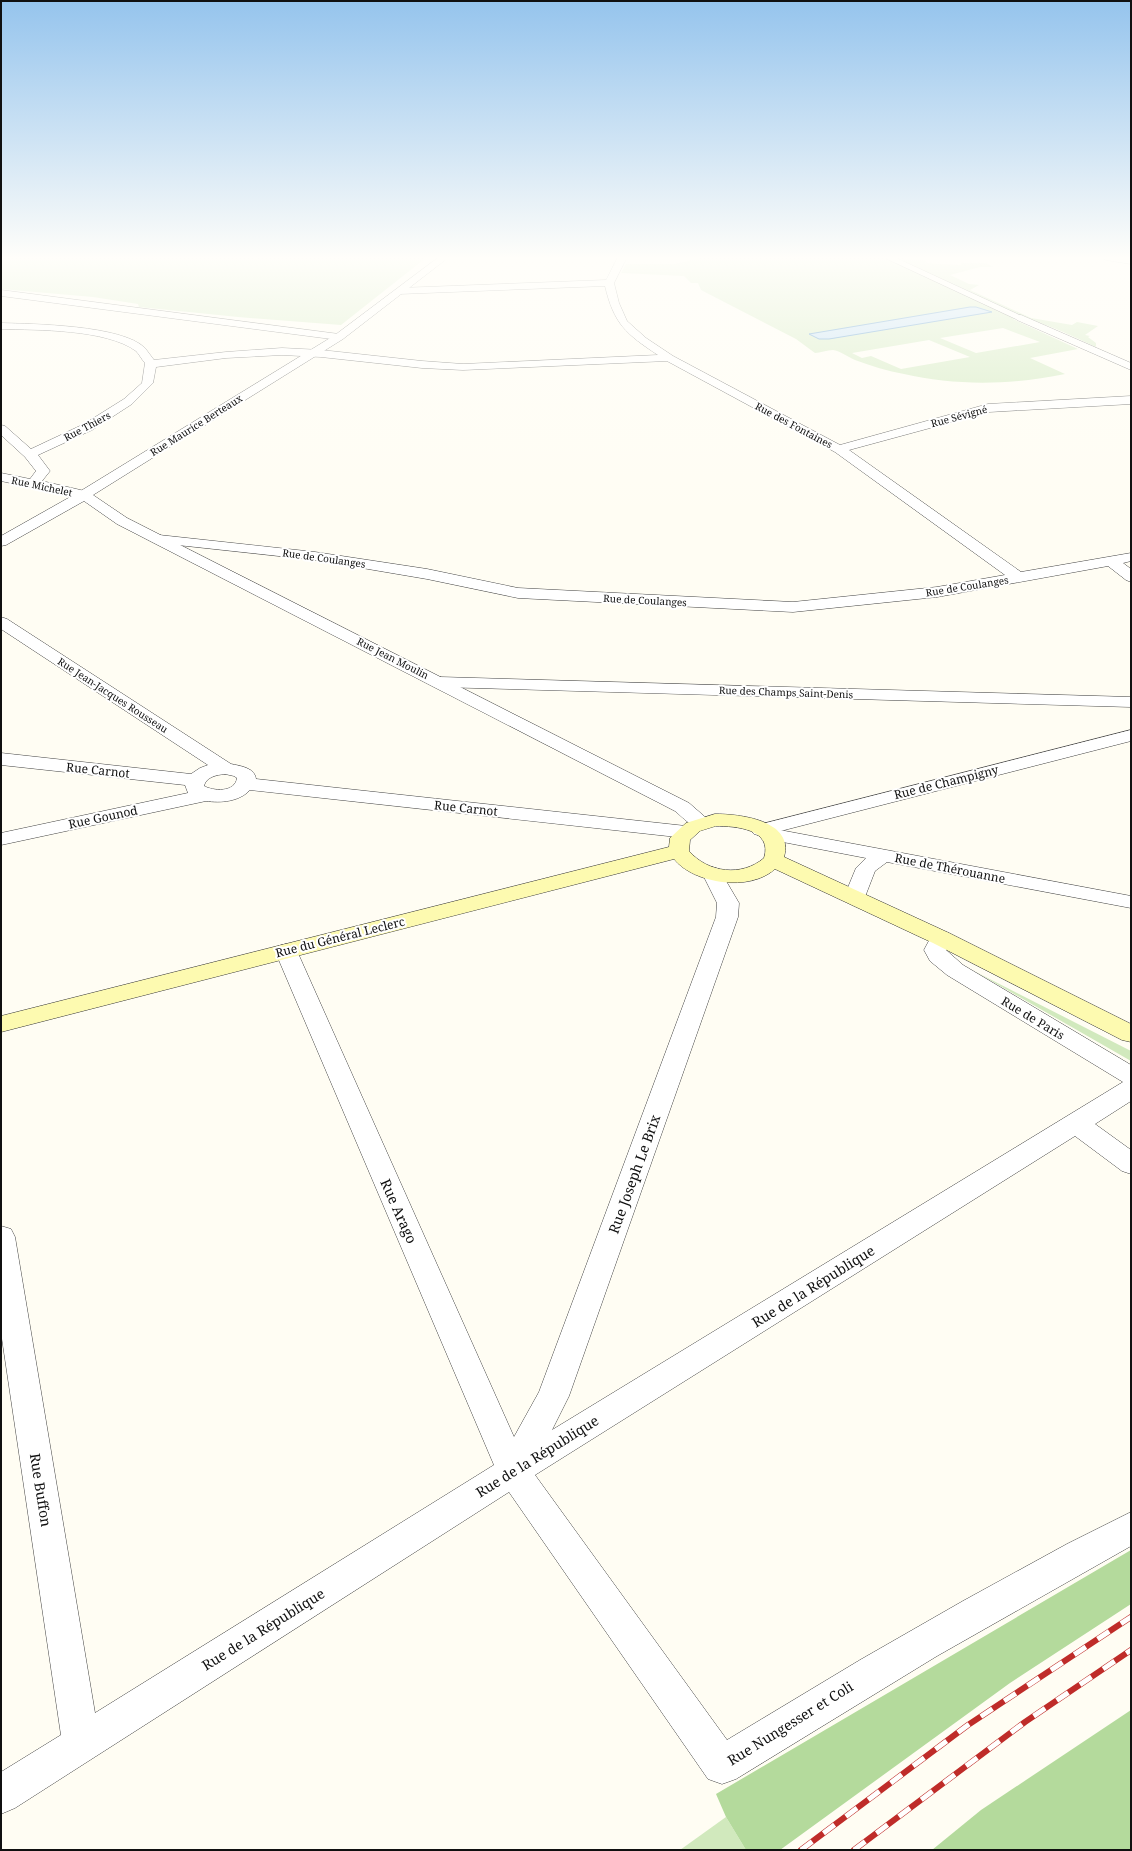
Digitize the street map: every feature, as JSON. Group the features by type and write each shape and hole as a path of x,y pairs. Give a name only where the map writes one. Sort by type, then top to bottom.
{"main road":[{"path":"730,820 744,822 765,832 773,839 776,851 773,860 765,867 753,873 725,876 712,873 692,864 689,835 730,820"},
{"name":"Rue du Général Leclerc","path":"1,1024 286,951 689,835"},
{"path":"773,860 855,897 940,947 1131,1034"}],"street":[{"path":"130,343 136,346 150,360 151,364 262,353 313,353 441,367 669,358"},
{"name":"Rue Maurice Berteaux","path":"1,542 84,495 329,343"},
{"name":"Rue des Fontaines","path":"647,343 669,358 839,449 1019,578"},
{"path":"1078,343 1131,367"},
{"name":"Rue Thiers","path":"30,454 98,422 121,407 135,396 148,382 151,364"},
{"name":"Rue Sévigné","path":"839,449 988,408 1131,400"},
{"path":"1,429 30,454 43,471 34,483"},
{"name":"Rue Michelet","path":"1,477 67,490 84,495"},
{"name":"Rue Jean Moulin","path":"84,495 122,521 440,682 682,807 689,835"},
{"name":"Rue de Coulanges","path":"159,539 315,556 427,574 518,593 793,607 937,592 1131,557"},
{"path":"1112,561 1131,577"},
{"name":"Rue Jean-Jacques Rousseau","path":"1,622 225,768"},
{"name":"Rue des Champs Saint-Denis","path":"440,682 1131,702"},
{"name":"Rue de Champigny","path":"765,832 1131,735"},
{"name":"Rue Carnot","path":"1,759 201,788"},
{"path":"225,768 241,771 248,779 246,784 237,792 213,796 201,788 199,776 210,770 225,768"},
{"name":"Rue Carnot","path":"246,784 689,835"},
{"name":"Rue Gounod","path":"1,839 201,788"},
{"name":"Rue de Thérouanne","path":"765,832 1131,902"},
{"path":"855,897 866,868 882,855"},
{"name":"Rue Joseph Le Brix","path":"513,1471 553,1396 727,917 728,903 712,873"},
{"name":"Rue de Paris","path":"940,947 956,970 1004,1001 1131,1076"},
{"name":"Rue Arago","path":"286,951 513,1471"},
{"path":"1131,1089 1077,1124 1131,1164"},
{"name":"Rue de la République","path":"1,1794 513,1471 1077,1124"},
{"name":"Rue Buffon","path":"1,1237 81,1744"},
{"name":"Rue Nungesser et Coli","path":"513,1471 722,1765 817,1705 1049,1572 1131,1528"}],"green space":[{"path":"802,343 909,343 852,353 862,358 871,356 901,369 970,357 937,343 953,343 976,353 1032,343 1066,343 1078,349 1030,358 1065,374 1046,378 984,383 944,381 923,378 873,366 833,350 815,353"},
{"path":"1088,343 1096,343 1096,347"},
{"path":"974,971 1131,1051 1131,1061"},
{"path":"1131,1550 1131,1604 1010,1683 780,1850 746,1850 726,1817 716,1794"},
{"path":"1131,1710 1131,1850 932,1850 981,1810"},
{"path":"726,1817 746,1850 680,1850"}],"railway":[{"path":"801,1850 968,1725 1131,1617"},
{"path":"854,1850 1025,1722 1131,1650"}]}
